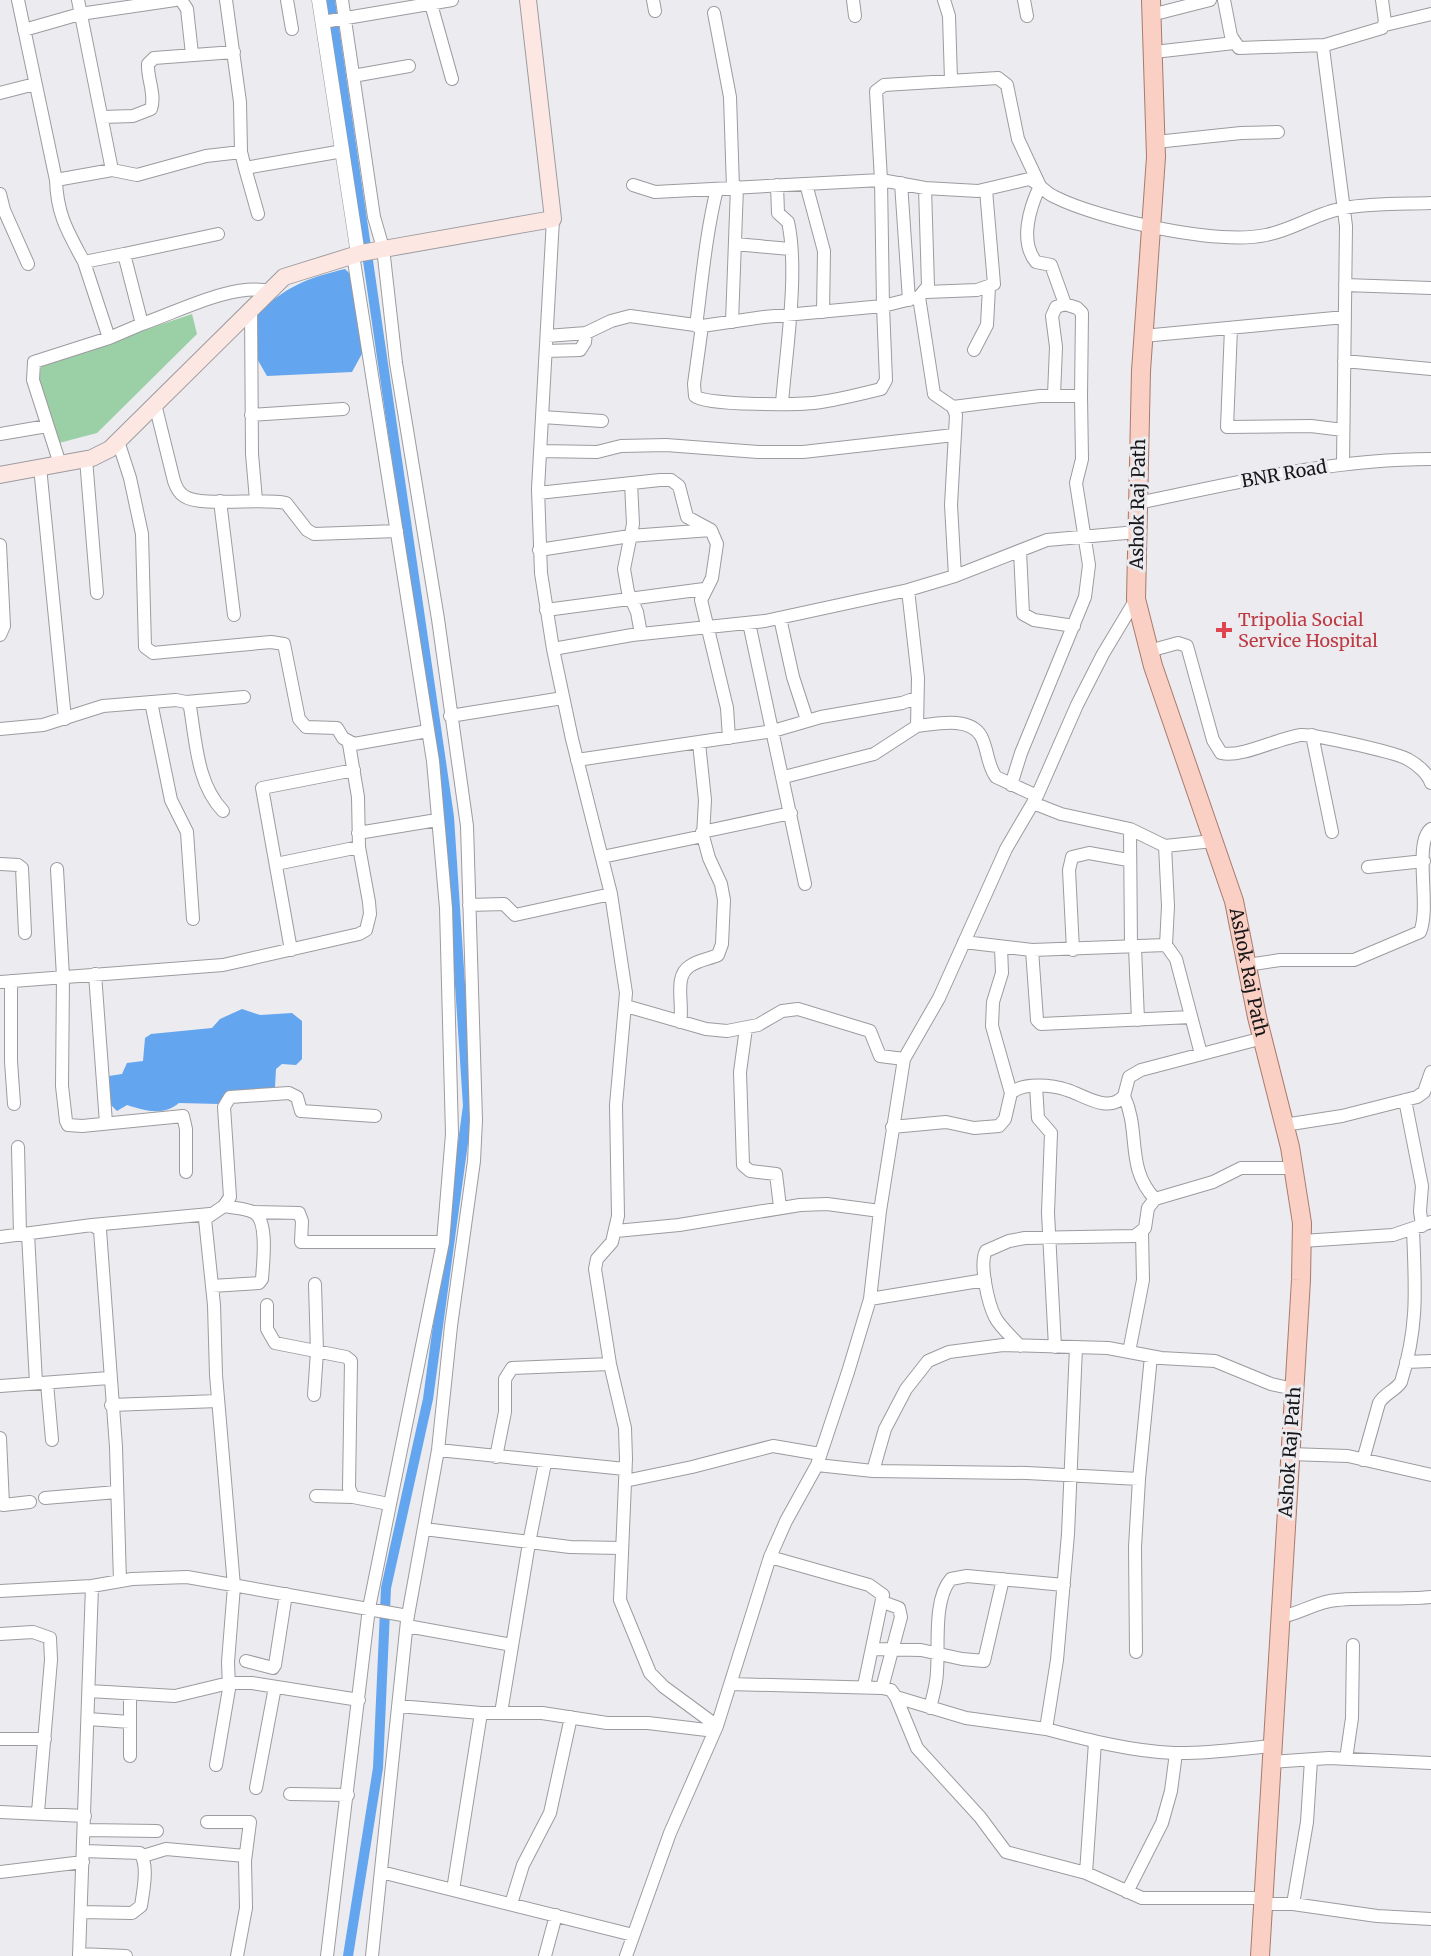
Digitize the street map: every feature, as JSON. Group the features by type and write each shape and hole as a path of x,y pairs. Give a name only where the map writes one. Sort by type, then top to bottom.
{"main road":[{"path":"0,475 86,459 110,449 284,278 381,248 553,219 528,0"},
{"name":"Ashok Raj Path","path":"1151,8 1156,142 1143,336 1136,599 1149,651 1234,901 1284,1125 1302,1223 1260,1956"}],"street":[{"path":"18,0 56,180 62,223 84,262 110,338"},
{"path":"78,0 112,170"},
{"path":"24,30 80,14 176,0"},
{"path":"181,0 186,9 192,54"},
{"path":"226,0 240,102 241,152 258,214"},
{"path":"287,0 292,29"},
{"path":"319,0 334,20 353,76 374,217 381,248 396,363 438,619 450,716 458,750 467,826 476,1134 451,1326 438,1450 408,1621 372,1956"},
{"path":"327,1956 372,1609 389,1504 443,1242 452,1134 446,908 428,731 396,531 343,151 334,20 342,0"},
{"path":"334,20 452,0"},
{"path":"853,0 855,16"},
{"path":"945,0 949,16 951,80"},
{"path":"1024,0 1027,16"},
{"path":"1151,8 1210,0"},
{"path":"1224,0 1225,15 1234,43 1242,50 1285,45 1325,45 1431,14"},
{"path":"1382,0 1385,26"},
{"path":"431,4 452,79"},
{"path":"714,13 729,97 735,188 732,322"},
{"path":"1154,52 1234,43"},
{"path":"1325,45 1323,54 1344,207 1343,464"},
{"path":"102,117 133,116 151,109 153,103 148,64 154,58 234,52"},
{"path":"353,76 409,66"},
{"path":"717,189 708,225 694,384 695,396 699,399 727,403 819,403 885,386 881,180 875,97 878,88 895,84 951,80 1003,80 1010,93 1018,140 1040,186 1028,221 1031,254 1036,262 1047,263 1054,271 1065,304"},
{"path":"0,93 35,84"},
{"path":"1156,142 1232,133 1278,132"},
{"path":"245,168 343,151"},
{"path":"56,180 112,170 137,175 206,156 241,152"},
{"path":"633,185 655,192 881,180 925,188 986,190 1029,179 1055,197 1151,228 1228,236 1265,236 1288,229 1309,217 1344,207 1431,203"},
{"path":"901,183 934,394 953,407 956,415 951,505 955,576"},
{"path":"806,184 824,251 823,312"},
{"path":"777,185 778,213 788,222 790,249 789,315 782,403"},
{"path":"918,296 928,286 925,188"},
{"path":"974,350 987,325 989,287 994,280 986,190"},
{"path":"0,194 4,210 28,264"},
{"path":"553,219 538,494 539,549 553,649 577,760 611,894 625,976 626,1006 617,1074 620,1202 612,1242 597,1259 595,1269 610,1364 625,1428 620,1600 650,1673 664,1688 716,1728"},
{"path":"84,262 218,234"},
{"path":"735,244 790,249"},
{"path":"124,254 142,324"},
{"path":"1345,285 1431,288"},
{"path":"547,336 586,333 611,321 630,316 699,326 883,306 918,296 989,287"},
{"path":"60,464 33,380 34,362 110,338 237,290 256,288 270,291"},
{"path":"1011,785 1021,753 1074,626 1089,581 1088,556 1083,538 1076,483 1082,459 1082,313 1077,308 1065,304 1056,307 1052,316 1056,347 1054,395"},
{"path":"251,309 256,500"},
{"path":"1143,336 1345,317"},
{"path":"1231,328 1227,427 1311,426 1343,430"},
{"path":"546,351 580,350 585,342 586,333"},
{"path":"1344,361 1431,369"},
{"path":"953,407 1054,395 1081,396"},
{"path":"155,404 178,492 186,498 286,503 307,530 314,534 396,531"},
{"path":"252,415 343,409"},
{"path":"542,417 602,421"},
{"path":"0,434 47,426"},
{"path":"540,451 579,453 621,446 666,445 758,452 803,452 954,435"},
{"path":"14,1104 5,981 223,964 359,934 366,930 369,923 369,903 359,847 360,812 349,744 337,728 311,728 301,723 284,644 271,642 153,653 145,647 142,534 130,478 118,441"},
{"path":"86,459 97,593"},
{"name":"BNR Road","path":"1138,503 1266,476 1343,464 1381,459 1431,459"},
{"path":"40,467 65,719"},
{"path":"538,494 660,480 675,483 682,494 687,517 711,530 715,537 717,552 712,578 704,589 701,600 727,708 729,738"},
{"path":"631,483 633,516 624,561 630,600 637,612 641,634"},
{"path":"220,501 234,615"},
{"path":"539,549 630,536 711,530"},
{"path":"553,649 641,634 780,618 908,590 955,576 1047,540 1137,532"},
{"path":"0,545 4,626 0,634"},
{"path":"1020,551 1023,614 1034,621 1074,626"},
{"path":"546,610 704,589"},
{"path":"908,590 918,678 917,726"},
{"path":"626,1956 670,1833 716,1728 771,1557 786,1521 819,1459 870,1299 892,1126 904,1059 939,998 1006,849 1035,799 1077,705 1103,654 1136,599"},
{"path":"780,618 793,677 807,720"},
{"path":"749,623 784,777 805,884"},
{"path":"1149,651 1178,643 1187,646 1213,740 1221,753 1232,754 1293,737 1312,735 1408,759 1429,776 1431,783"},
{"path":"0,729 31,727 65,719 103,705 244,697"},
{"path":"450,716 563,698"},
{"path":"577,760 773,731 807,720 902,703 916,698"},
{"path":"152,702 171,800 187,832 193,919"},
{"path":"186,702 190,707 203,778 213,801 223,811"},
{"path":"784,777 874,754 917,726 957,723 971,727 981,736 996,777 1061,814 1130,830 1164,846 1213,841"},
{"path":"349,744 428,731"},
{"path":"1312,735 1332,832"},
{"path":"680,1022 681,983 684,973 690,966 718,955 722,944 723,894 702,834 705,800 699,743"},
{"path":"291,950 262,788 354,770"},
{"path":"602,857 791,813"},
{"path":"358,833 437,820"},
{"path":"1247,965 1280,960 1354,960 1409,939 1420,932 1425,923 1423,840 1431,829"},
{"path":"1130,830 1128,860 1138,1020"},
{"path":"1164,846 1168,906 1166,945 1176,959 1201,1054"},
{"path":"276,864 359,847"},
{"path":"1073,950 1069,870 1072,857 1089,853 1128,860"},
{"path":"1368,867 1424,861"},
{"path":"0,864 18,865 22,868 25,933"},
{"path":"57,869 63,977 62,1076 66,1121 73,1126 183,1116 186,1129 186,1172"},
{"path":"469,905 504,904 515,915 611,894"},
{"path":"964,942 1032,950 1166,945"},
{"path":"892,1126 946,1122 974,1128 999,1126 1005,1119 1011,1093 992,1026 993,1002 1002,973 1001,947"},
{"path":"1032,950 1034,1000 1037,1020 1041,1024 1191,1017"},
{"path":"95,974 106,1124"},
{"path":"626,1006 717,1031 746,1028 765,1022 782,1011 798,1009 870,1031 880,1056 904,1059"},
{"path":"746,1028 740,1072 743,1165 750,1171 776,1174 780,1207"},
{"path":"1011,1093 1024,1087 1036,1086 1067,1089 1083,1098 1107,1103 1120,1101 1124,1096 1129,1077 1134,1074 1263,1038"},
{"path":"1284,1125 1342,1116 1405,1100 1424,1092 1431,1072"},
{"path":"1036,1086 1038,1118 1051,1133 1048,1213 1055,1347"},
{"path":"216,1765 229,1683 228,1662 234,1586 205,1219 224,1206 230,1197 224,1107 230,1097 289,1093 297,1097 301,1111 375,1116"},
{"path":"1124,1096 1134,1138 1137,1171 1144,1186 1155,1199"},
{"path":"1363,1460 1380,1402 1384,1395 1401,1382 1416,1312 1422,1226 1420,1211 1422,1186 1405,1100"},
{"path":"18,1147 24,1234 41,1383 52,1440"},
{"path":"1130,1352 1143,1280 1142,1232 1145,1228 1148,1208 1155,1199 1214,1182 1241,1168 1293,1168"},
{"path":"616,1231 679,1226 780,1207 827,1204 880,1211"},
{"path":"224,1206 254,1212 299,1213 302,1221 301,1242 443,1242"},
{"path":"212,1286 260,1283 262,1279 262,1226 260,1217 254,1212"},
{"path":"0,1237 92,1225 210,1214"},
{"path":"92,1225 100,1230 111,1405 115,1429 120,1581"},
{"path":"1302,1241 1377,1237 1422,1226"},
{"path":"1020,1346 995,1318 985,1280 986,1251 1009,1241 1051,1237 1128,1236 1142,1232"},
{"path":"870,1299 985,1280"},
{"path":"314,1395 317,1352 315,1284"},
{"path":"267,1305 267,1329 275,1342 346,1357 351,1361 347,1473 353,1497"},
{"path":"873,1471 889,1420 906,1389 928,1361 940,1355 974,1347 1108,1348 1150,1356 1215,1361 1271,1384 1294,1389"},
{"path":"1046,1729 1057,1660 1064,1585 1072,1476 1076,1347"},
{"path":"1136,1652 1135,1547 1150,1356"},
{"path":"1406,1362 1431,1361"},
{"path":"496,1457 505,1412 505,1379 512,1368 610,1364"},
{"path":"0,1386 109,1378"},
{"path":"111,1405 219,1401"},
{"path":"0,1438 3,1505 30,1502"},
{"path":"438,1450 545,1462 625,1475 686,1469 773,1446 873,1471 1139,1479"},
{"path":"1290,1454 1336,1455 1431,1475"},
{"path":"501,1713 545,1462"},
{"path":"45,1498 117,1492"},
{"path":"316,1496 353,1497 389,1504"},
{"path":"424,1529 529,1543 621,1548"},
{"path":"771,1557 869,1585 883,1595 864,1686"},
{"path":"930,1708 937,1674 943,1593 951,1579 961,1576 1064,1585"},
{"path":"0,1591 92,1586 120,1581 187,1577 391,1612 408,1621 512,1645"},
{"path":"873,1649 937,1652 962,1659 984,1661 1003,1579"},
{"path":"92,1586 79,1955 126,1956"},
{"path":"246,1661 273,1668 275,1665 286,1594"},
{"path":"1280,1617 1294,1615 1336,1600 1431,1597"},
{"path":"882,1688 894,1649 901,1612 899,1608 883,1602"},
{"path":"0,1634 33,1632 50,1638 51,1660 38,1812"},
{"path":"1346,1759 1352,1718 1353,1645"},
{"path":"89,1691 175,1696 229,1683 252,1683 359,1700"},
{"path":"730,1684 864,1686 891,1690 897,1697 917,1748 980,1817 1006,1852 1086,1873 1127,1892 1153,1900 1262,1901 1342,1912 1431,1919"},
{"path":"256,1788 275,1687"},
{"path":"130,1694 130,1756"},
{"path":"897,1697 986,1722 1046,1729 1095,1742 1176,1753 1271,1754 1311,1760 1346,1759 1431,1763"},
{"path":"398,1706 482,1713 542,1713 607,1723 648,1723 716,1728"},
{"path":"453,1890 482,1713"},
{"path":"511,1904 523,1865 550,1813 571,1717"},
{"path":"88,1719 130,1722"},
{"path":"0,1739 45,1739"},
{"path":"1086,1873 1095,1742"},
{"path":"1127,1892 1162,1823 1171,1791 1176,1753"},
{"path":"1293,1904 1307,1822 1311,1760"},
{"path":"290,1794 348,1795"},
{"path":"0,1812 85,1816"},
{"path":"207,1822 250,1822 245,1856 246,1908 237,1956"},
{"path":"85,1830 157,1831"},
{"path":"0,1872 84,1857 140,1853 143,1856 166,1849 245,1856"},
{"path":"81,1912 124,1913 137,1910 142,1898 143,1856"},
{"path":"381,1872 633,1935"},
{"path":"545,1956 556,1915"}],"green space":[{"path":"192,314 197,334 97,433 59,443 39,383 41,365"}],"water":[{"path":"345,269 353,277 364,350 352,372 267,376 256,357 255,315 287,290 318,276"},
{"path":"242,1009 260,1015 292,1013 302,1021 302,1059 296,1065 282,1064 276,1069 275,1087 250,1096 224,1094 220,1104 179,1103 161,1111 127,1105 117,1111 109,1103 109,1076 122,1074 127,1063 143,1061 145,1038 151,1034 212,1028 220,1019"}],"waterway":[{"path":"330,0 449,817 468,1106 428,1399 386,1588 378,1768 348,1956"}],"place":[{"name":"Tripolia Social Service Hospital","path":"1224,630"}]}
